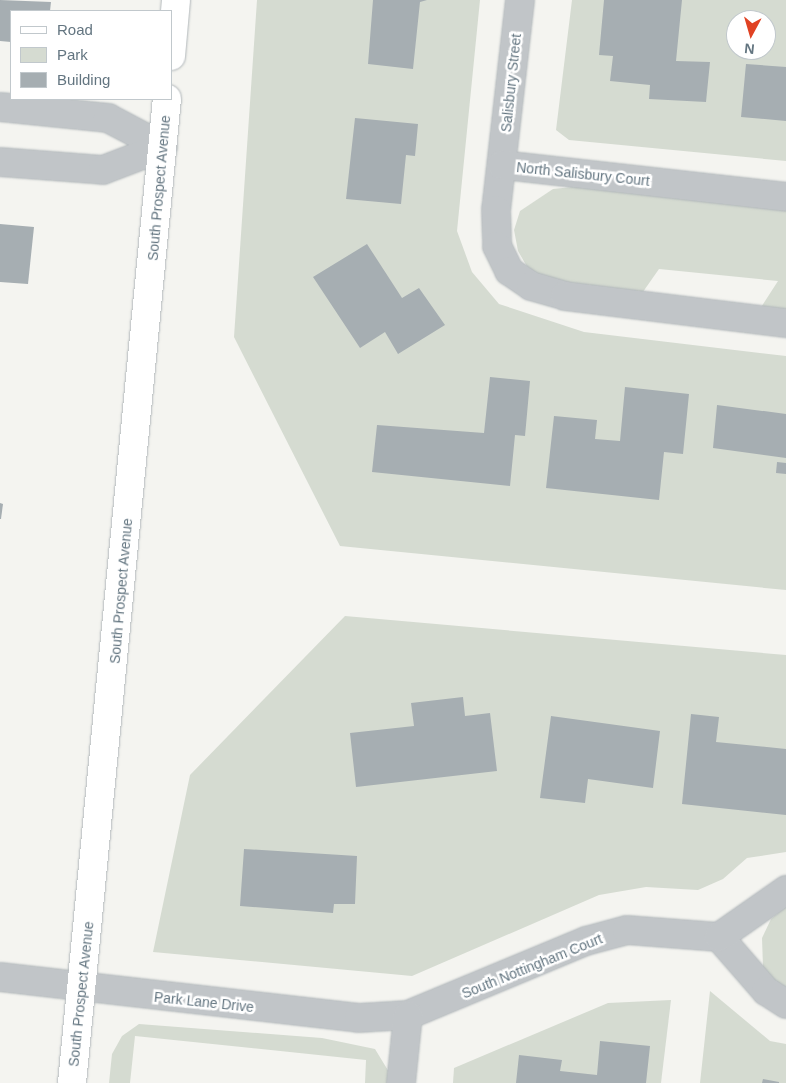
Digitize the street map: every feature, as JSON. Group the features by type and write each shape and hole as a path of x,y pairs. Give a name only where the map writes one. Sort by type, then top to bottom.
{"main road":[{"path":"172,45 176,0"},
{"name":"South Prospect Avenue","path":"72,1083 167,100"}],"street":[{"name":"Salisbury Street","path":"502,165 520,0"},
{"path":"0,107 108,118 163,147"},
{"path":"0,162 104,170 163,147"},
{"name":"North Salisbury Court","path":"786,197 502,165 496,210 497,246 509,271 531,286 601,302 786,323"},
{"path":"786,890 719,937 766,991 786,1004"},
{"name":"South Nottingham Court","path":"408,1015 586,942 627,930 719,937"},
{"name":"Park Lane Drive","path":"0,977 82,988 359,1018 408,1015"},
{"path":"401,1083 408,1015"}],"green space":[{"path":"257,0 480,0 457,231 472,272 499,304 584,332 786,356 786,590 340,546 234,337"},
{"path":"572,0 786,0 786,161 569,140 556,130"},
{"path":"582,186 786,209 786,315 758,312 778,281 659,269 638,299 570,291 529,270 518,251 514,230 520,211 553,189"},
{"path":"345,616 786,655 786,852 747,858 723,879 698,890 646,887 599,895 412,976 153,952 190,775"},
{"path":"786,906 786,995 763,967 762,938 771,919"},
{"path":"710,991 770,1041 786,1044 786,1083 700,1083"},
{"path":"671,1000 661,1083 453,1083 454,1068 608,1003"},
{"path":"139,1024 322,1038 375,1049 389,1072 388,1083 365,1083 366,1060 135,1036 130,1083 109,1083 112,1054 122,1036"}],"building":[{"path":"0,0 51,2 50,10 10,10 10,42 0,41"},
{"path":"373,0 427,0 420,2 413,69 368,64"},
{"path":"604,0 682,0 676,61 710,62 706,102 649,99 650,85 610,81 613,56 599,55"},
{"path":"746,64 786,67 786,121 741,117"},
{"path":"355,118 418,124 415,156 406,155 401,204 346,199"},
{"path":"0,224 34,227 28,284 0,282"},
{"path":"367,244 402,298 419,288 445,325 398,354 385,332 360,348 313,277"},
{"path":"490,377 530,381 525,436 515,435 510,486 372,472 377,425 484,433"},
{"path":"625,387 689,394 683,454 664,452 659,500 546,488 554,416 597,420 595,439 620,441"},
{"path":"717,405 786,414 786,458 713,448"},
{"path":"777,462 786,463 786,474 776,473"},
{"path":"0,503 3,504 1,519 0,519"},
{"path":"463,697 465,716 490,713 497,771 356,787 350,733 414,726 411,703"},
{"path":"691,714 719,717 716,742 786,749 786,815 682,804"},
{"path":"551,716 660,731 653,788 588,779 585,803 540,798"},
{"path":"244,849 357,856 355,904 334,904 333,913 240,906"},
{"path":"600,1041 650,1046 646,1083 516,1083 519,1055 562,1060 560,1071 597,1075"},
{"path":"763,1079 779,1082 779,1083 762,1083"}]}
